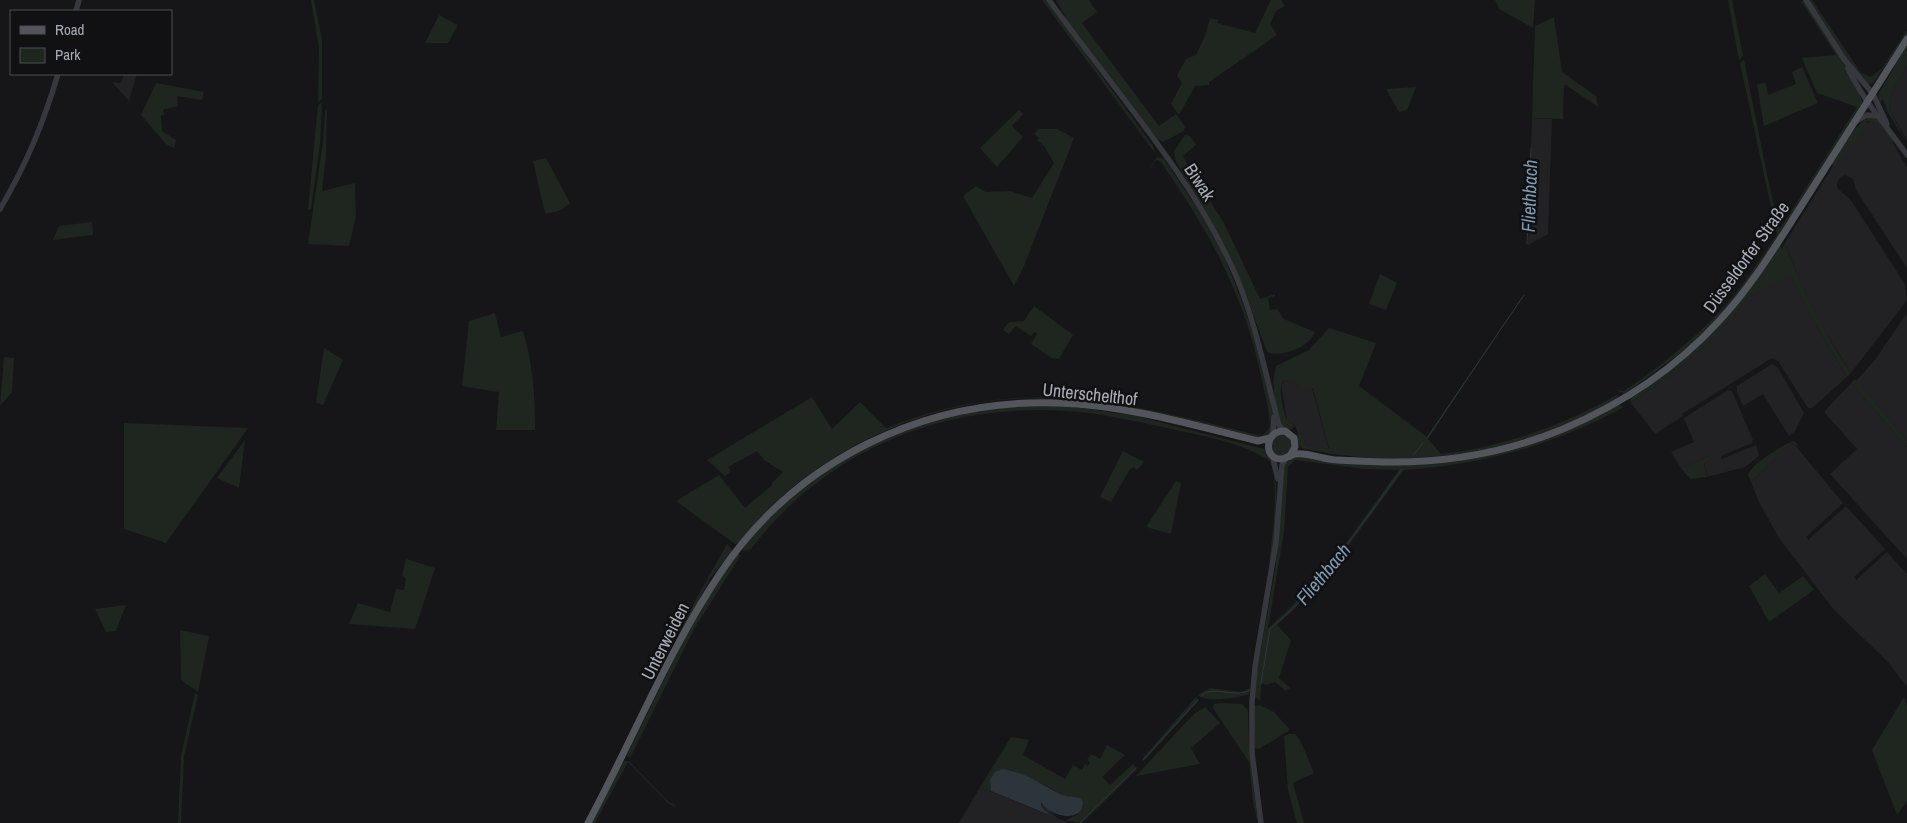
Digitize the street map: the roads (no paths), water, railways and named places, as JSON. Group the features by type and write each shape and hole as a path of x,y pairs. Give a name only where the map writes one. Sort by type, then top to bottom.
{"main road":[{"name":"Düsseldorfer Straße","path":"1348,459 1392,462 1432,460 1477,454 1514,445 1584,420 1643,386 1691,348 1737,300 1772,253 1907,39"},
{"name":"Unterschelthof","path":"794,490 837,460 885,434 949,412 998,404 1059,403 1084,405 1260,441 1271,436"},
{"name":"Unterschelthof","path":"1192,426 1260,446 1271,453"},
{"path":"1282,431 1291,435 1295,447 1300,450 1348,459 1337,460 1297,454 1279,458 1271,453 1267,444 1271,436 1282,431"},
{"path":"1288,457 1295,447"},
{"name":"Unterweiden","path":"588,823 676,650 708,592 751,533 794,490"}],"street":[{"name":"Biwak","path":"1049,0 1161,150 1194,199 1224,252 1256,331 1274,408 1282,431"},
{"path":"1806,0 1844,59 1873,94 1886,124 1907,155"},
{"path":"1844,59 1854,83 1886,124"},
{"path":"0,209 21,173 42,127 58,75"},
{"path":"1857,121 1867,115 1879,117"},
{"name":"Biwak","path":"1271,436 1274,408"},
{"path":"1271,453 1276,466 1279,497"},
{"path":"1261,823 1252,753 1252,702 1255,668 1274,559 1282,465 1288,457"}],"waterway":[{"name":"Fliethbach","path":"1527,244 1531,148"},
{"name":"Fliethbach","path":"1427,438 1524,295"},
{"name":"Fliethbach","path":"1413,455 1423,443"},
{"name":"Fliethbach","path":"1261,683 1270,629 1297,605 1341,553 1402,469"},
{"name":"Fliethbach","path":"1201,696 1211,691 1237,693 1250,690"},
{"name":"Fliethbach","path":"1143,760 1198,700"},
{"name":"Fliethbach","path":"1080,823 1136,768"}]}
